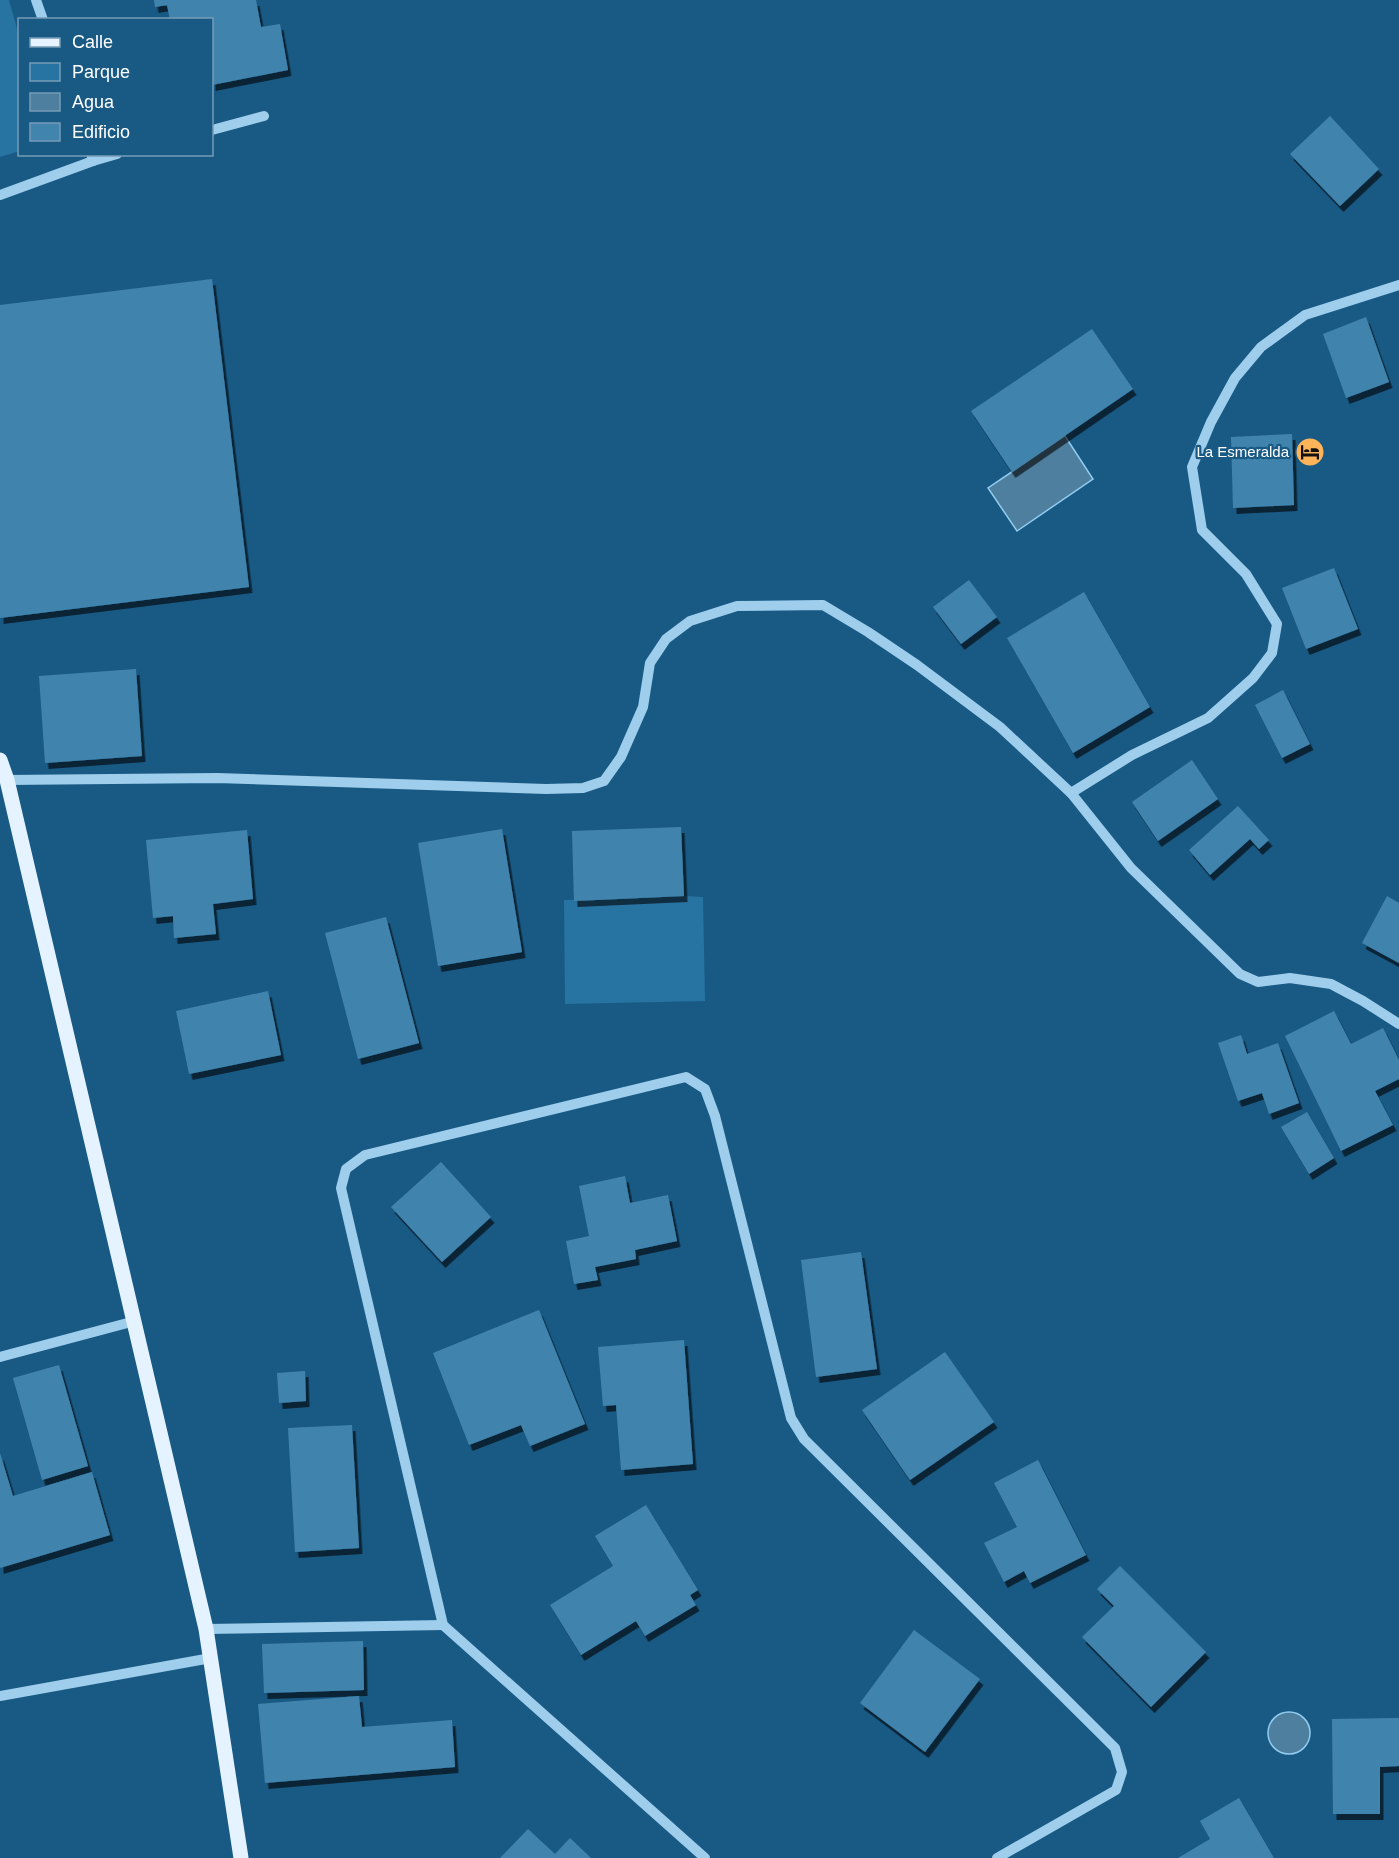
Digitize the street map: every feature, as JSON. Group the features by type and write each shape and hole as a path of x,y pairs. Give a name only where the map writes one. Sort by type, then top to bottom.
{"main road":[{"path":"0,760 7,780 206,1629 241,1858"}],"street":[{"path":"36,0 42,18"},
{"path":"213,130 264,116"},
{"path":"0,195 92,158"},
{"path":"1071,793 1132,755 1208,718 1253,678 1272,653 1277,624 1246,574 1202,530 1192,467 1234,378 1261,347 1305,315 1399,285"},
{"path":"7,780 217,778 394,785 583,788 604,781 621,757 642,707 650,663 666,639 690,621 737,606 822,605 898,652 1000,727 1071,793 1131,867 1240,974 1258,982 1290,978 1331,984 1399,1024"},
{"path":"705,1858 443,1625 341,1188 346,1169 365,1155 686,1077 705,1089 716,1116 791,1418 804,1439 1115,1748 1122,1772 1116,1790 997,1858"},
{"path":"0,1357 135,1322"},
{"path":"206,1629 443,1625"},
{"path":"0,1696 211,1658"}],"green space":[{"path":"0,0 9,0 18,32 18,152 0,157"},
{"path":"703,897 705,1001 565,1004 564,900"}],"water":[{"path":"1065,436 1093,479 1017,531 988,488"},
{"path":"1289,1712 1297,1713 1304,1718 1309,1725 1309,1741 1304,1748 1297,1753 1289,1754 1281,1753 1274,1748 1269,1741 1268,1733 1269,1725 1274,1718 1281,1713"}],"building":[{"path":"154,0 256,0 261,27 280,24 288,70 213,85 213,18 170,18 167,5 155,7"},
{"path":"1330,116 1379,169 1340,206 1290,154"},
{"path":"212,279 249,587 0,618 0,305"},
{"path":"1366,317 1389,382 1346,398 1323,334"},
{"path":"1092,329 1133,389 1012,472 971,411"},
{"path":"1292,434 1294,505 1233,508 1231,437"},
{"path":"1334,568 1358,629 1306,649 1282,588"},
{"path":"969,580 997,617 961,644 933,607"},
{"path":"1084,592 1150,707 1073,753 1007,638"},
{"path":"136,669 142,756 45,763 39,676"},
{"path":"1283,690 1310,744 1282,758 1255,705"},
{"path":"1192,760 1218,799 1158,841 1132,802"},
{"path":"1238,806 1269,840 1259,849 1250,839 1210,875 1189,850"},
{"path":"681,827 684,896 574,901 572,831"},
{"path":"502,829 522,952 438,966 418,843"},
{"path":"247,830 253,899 213,904 216,934 174,938 173,916 153,918 146,840"},
{"path":"1387,896 1399,903 1399,963 1362,943"},
{"path":"386,917 419,1043 358,1059 325,933"},
{"path":"268,991 281,1055 189,1074 176,1011"},
{"path":"1334,1011 1351,1044 1383,1028 1399,1060 1399,1079 1375,1091 1393,1125 1341,1151 1285,1036"},
{"path":"1241,1035 1247,1054 1278,1043 1299,1103 1269,1114 1262,1093 1238,1101 1218,1043"},
{"path":"1307,1112 1334,1158 1309,1174 1281,1127"},
{"path":"441,1162 491,1217 442,1262 391,1207"},
{"path":"625,1176 630,1203 668,1195 677,1241 635,1250 636,1259 595,1267 598,1280 574,1284 566,1241 589,1236 579,1186"},
{"path":"861,1252 877,1369 816,1377 801,1260"},
{"path":"539,1310 585,1424 530,1446 521,1425 469,1445 433,1353"},
{"path":"684,1340 693,1464 621,1470 616,1405 603,1406 598,1347"},
{"path":"945,1352 994,1422 910,1480 862,1410"},
{"path":"59,1365 88,1466 42,1480 13,1378"},
{"path":"305,1371 306,1401 279,1403 277,1373"},
{"path":"352,1425 359,1548 295,1552 288,1428"},
{"path":"0,1453 13,1496 92,1472 110,1535 0,1568"},
{"path":"1038,1460 1086,1555 1030,1583 1024,1571 1004,1582 984,1543 1017,1527 994,1483"},
{"path":"646,1505 698,1590 690,1595 696,1605 645,1636 636,1621 581,1655 550,1605 613,1566 595,1536"},
{"path":"1120,1566 1206,1652 1151,1707 1082,1637 1114,1606 1097,1589"},
{"path":"914,1630 980,1679 925,1752 860,1703"},
{"path":"363,1641 364,1690 264,1693 262,1644"},
{"path":"359,1696 362,1727 452,1720 455,1767 265,1783 258,1704"},
{"path":"1399,1718 1399,1766 1380,1767 1380,1814 1333,1814 1332,1719"},
{"path":"1239,1798 1274,1858 1178,1858 1210,1839 1200,1821"},
{"path":"528,1829 555,1854 570,1838 591,1858 500,1858"}],"place":[{"name":"La Esmeralda","path":"1310,452"}]}
